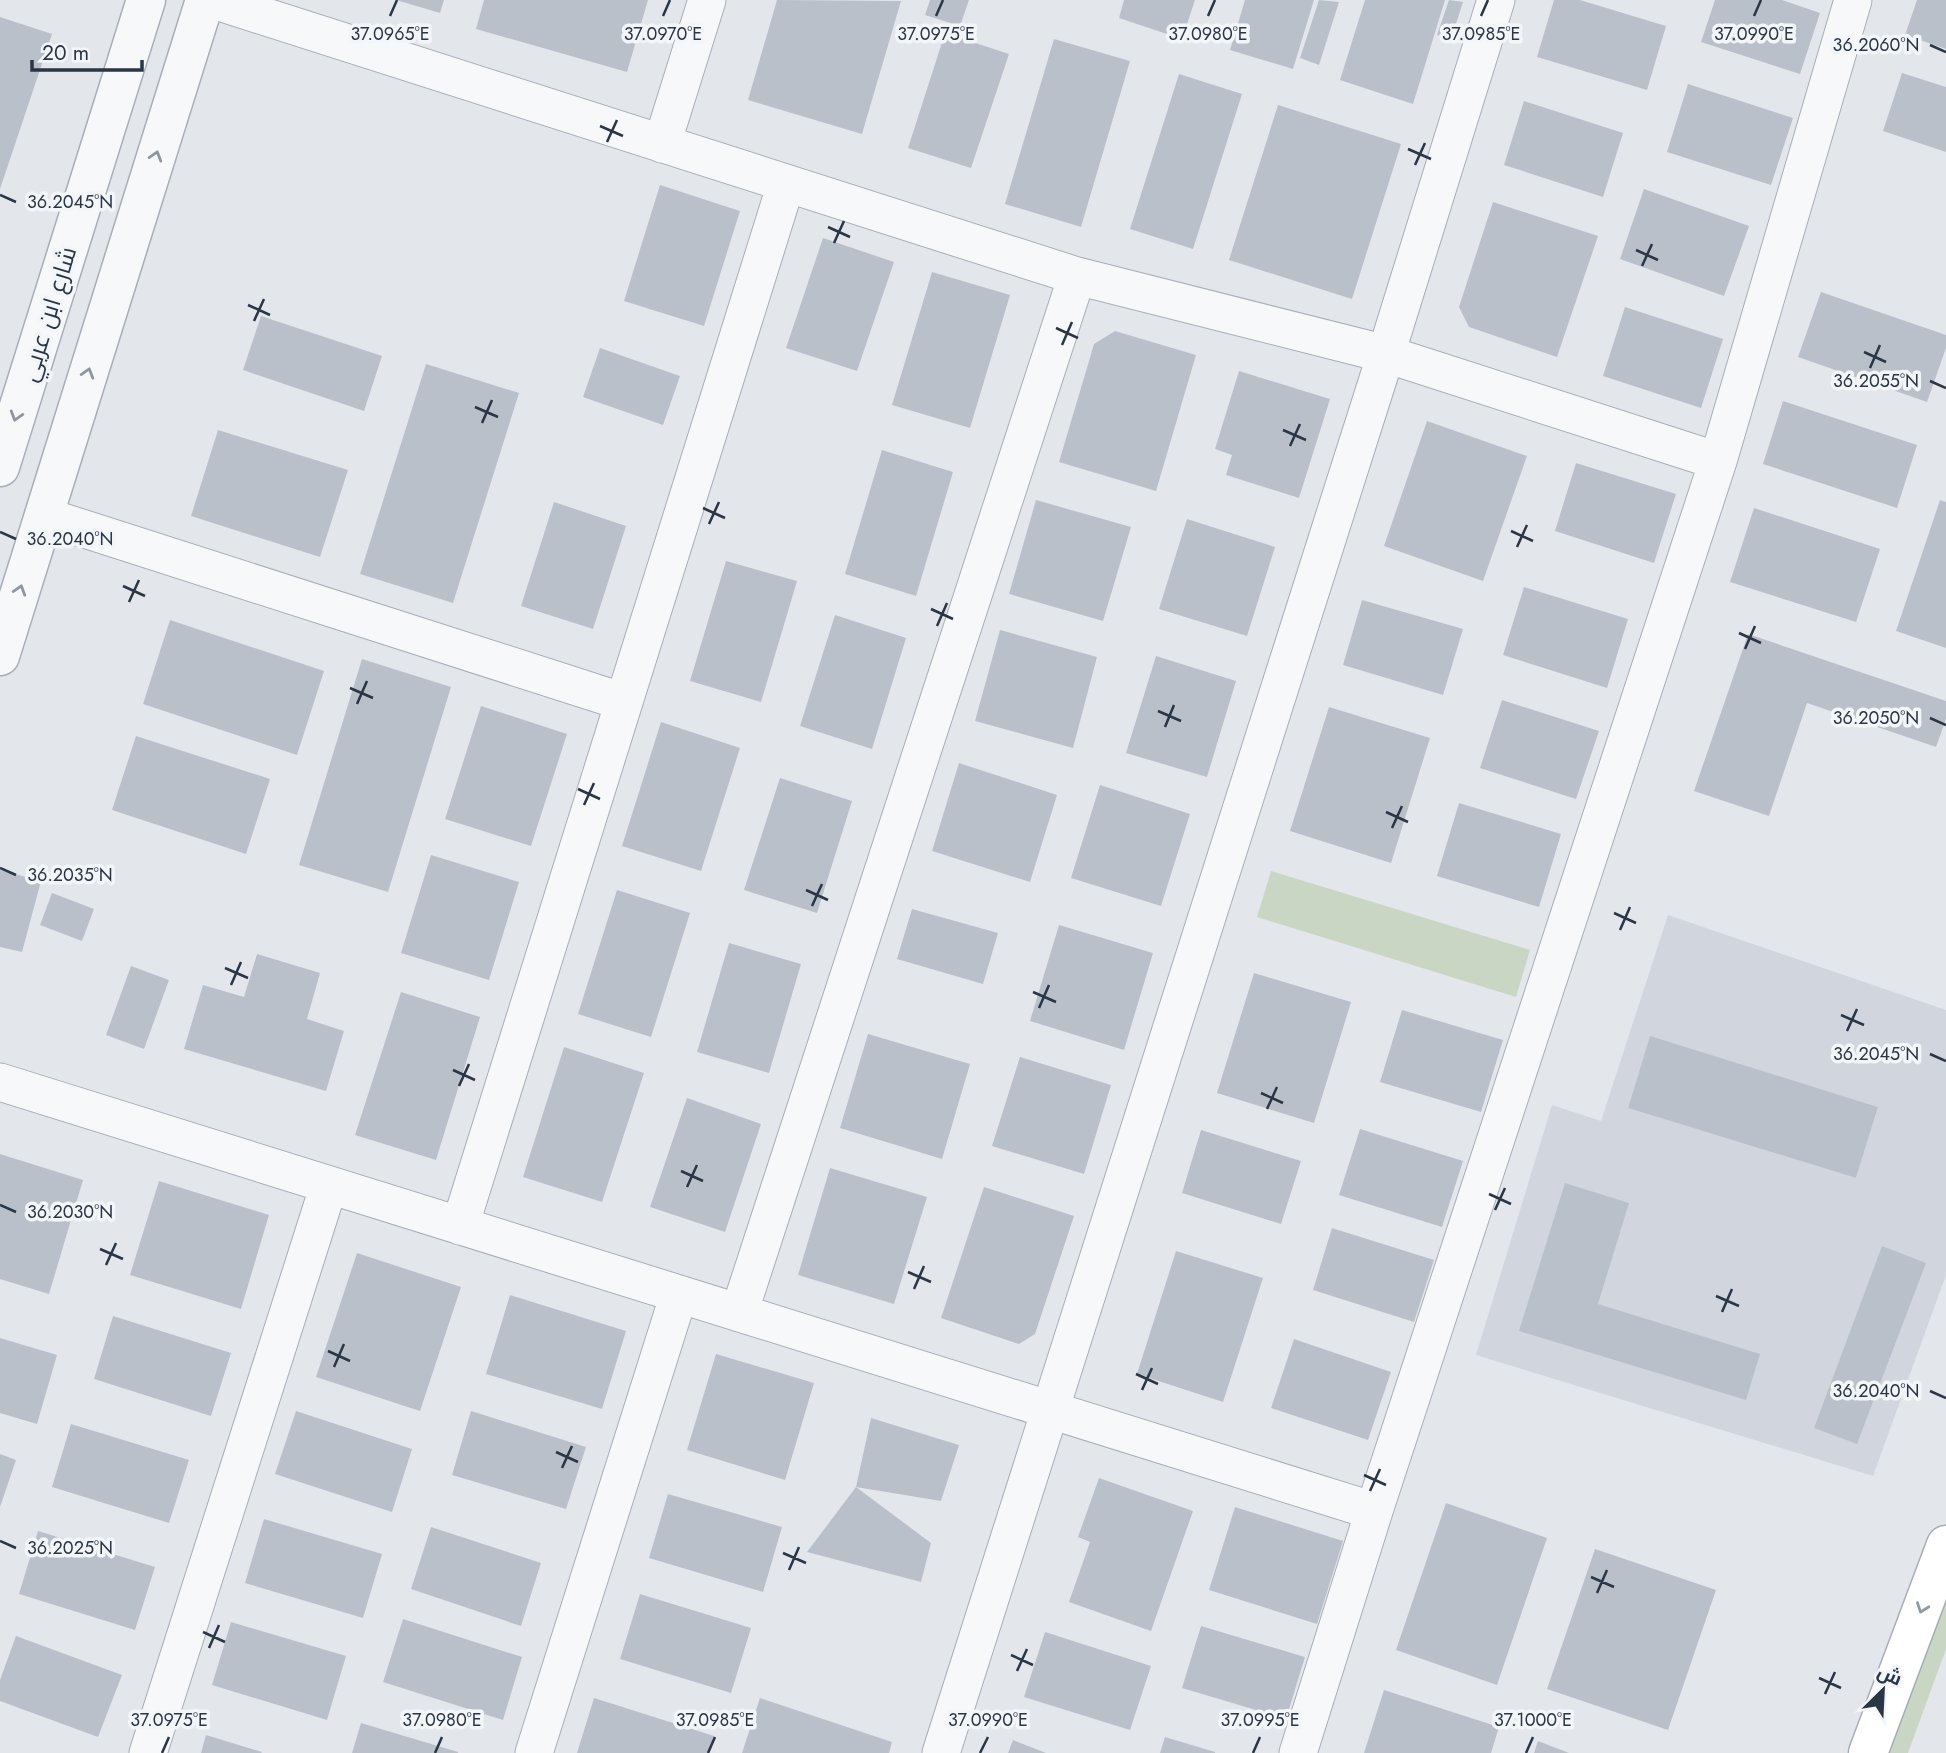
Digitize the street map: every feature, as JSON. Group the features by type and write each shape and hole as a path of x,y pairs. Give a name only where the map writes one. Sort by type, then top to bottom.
{"main road":[{"path":"1868,1753 1946,1545"}],"street":[{"name":"شارع ابن عربي","path":"0,467 146,0"},
{"path":"0,656 205,0"},
{"path":"213,0 1077,276 1386,354 1718,461"},
{"path":"662,144 707,0"},
{"path":"941,1753 1496,0"},
{"path":"1298,1753 1374,1511 1718,461 1853,0"},
{"path":"460,1226 786,184"},
{"path":"739,1313 1077,276"},
{"path":"44,516 624,702"},
{"path":"0,1082 1374,1511"},
{"path":"148,1753 329,1185"},
{"path":"534,1753 678,1294"}],"shaded area":[{"path":"1668,915 1946,1010 1946,1275 1873,1476 1476,1355 1552,1105 1601,1121","holes":["1650,1037 1878,1107 1856,1178 1628,1108"]}],"green space":[{"path":"1271,871 1530,950 1516,997 1257,917"},
{"path":"1946,1554 1946,1649 1908,1753 1873,1753"}],"building":[{"path":"396,0 444,0 440,13"},
{"path":"484,0 648,0 627,72 476,29"},
{"path":"777,0 901,1 862,134 748,100"},
{"path":"930,0 969,0 960,26 925,15"},
{"path":"1124,0 1195,0 1182,39 1119,18"},
{"path":"1245,0 1314,0 1293,69 1230,50"},
{"path":"1319,0 1339,2 1319,65 1300,58"},
{"path":"1365,0 1445,0 1413,104 1340,80"},
{"path":"1449,0 1463,2 1451,39 1437,35"},
{"path":"1554,0 1580,0 1666,26 1647,90 1537,57"},
{"path":"1715,0 1782,0 1820,13 1800,74 1701,42"},
{"path":"1917,0 1946,0 1946,49 1905,35"},
{"path":"0,17 52,34 0,189"},
{"path":"945,33 1009,54 971,168 908,148"},
{"path":"1054,39 1130,61 1081,227 1005,204"},
{"path":"1902,73 1946,87 1946,152 1883,131"},
{"path":"1179,74 1242,94 1193,249 1130,229"},
{"path":"1688,84 1793,118 1771,185 1667,152"},
{"path":"1524,101 1623,133 1603,197 1504,165"},
{"path":"1278,105 1401,144 1352,299 1229,260"},
{"path":"660,185 740,211 704,326 624,301"},
{"path":"1644,189 1749,226 1724,296 1620,259"},
{"path":"1493,202 1598,236 1557,357 1469,327 1459,307"},
{"path":"823,238 894,262 857,371 786,348"},
{"path":"932,272 1010,295 970,428 892,405"},
{"path":"1821,292 1946,335 1946,348 1927,402 1798,357"},
{"path":"1625,307 1723,339 1701,408 1603,376"},
{"path":"261,316 382,356 364,411 243,370"},
{"path":"1115,331 1196,355 1156,491 1059,462 1094,344"},
{"path":"600,348 680,376 663,425 583,397"},
{"path":"426,364 519,393 453,603 360,574"},
{"path":"1239,371 1330,399 1299,498 1226,475 1232,455 1215,449"},
{"path":"1783,401 1917,445 1897,508 1763,464"},
{"path":"1427,421 1527,456 1483,581 1384,546"},
{"path":"218,430 348,470 320,557 191,516"},
{"path":"882,450 953,472 916,596 845,574"},
{"path":"1576,463 1676,494 1654,563 1555,531"},
{"path":"1036,500 1131,527 1103,621 1009,594"},
{"path":"1940,500 1946,502 1946,648 1896,631"},
{"path":"554,502 626,526 593,629 521,606"},
{"path":"1754,508 1880,549 1856,622 1730,582"},
{"path":"1187,519 1275,547 1247,636 1159,609"},
{"path":"726,561 797,581 761,702 690,681"},
{"path":"1524,587 1628,619 1607,688 1503,655"},
{"path":"1362,600 1463,629 1443,695 1343,665"},
{"path":"835,615 906,638 872,749 800,726"},
{"path":"170,620 324,671 297,755 143,704"},
{"path":"1000,630 1097,657 1073,748 975,721"},
{"path":"1748,634 1946,701 1946,719 1936,747 1807,703 1769,816 1694,791"},
{"path":"1156,656 1236,681 1207,777 1126,753"},
{"path":"362,659 451,687 388,892 299,865"},
{"path":"1502,700 1599,731 1576,799 1480,768"},
{"path":"481,706 567,734 531,846 445,819"},
{"path":"1329,707 1430,738 1391,863 1290,831"},
{"path":"661,722 740,748 701,871 622,846"},
{"path":"136,736 270,779 246,854 112,810"},
{"path":"959,763 1057,795 1030,882 932,851"},
{"path":"780,778 852,801 817,913 744,890"},
{"path":"1100,785 1190,814 1161,906 1071,878"},
{"path":"1459,803 1561,834 1539,907 1437,876"},
{"path":"431,855 519,882 489,980 401,953"},
{"path":"0,870 41,881 22,952 0,947"},
{"path":"617,890 690,913 651,1037 578,1014"},
{"path":"52,893 94,909 82,941 40,925"},
{"path":"912,909 998,933 983,984 897,959"},
{"path":"1059,925 1153,953 1124,1050 1030,1021"},
{"path":"729,943 801,964 769,1073 697,1052"},
{"path":"257,954 320,973 307,1019 344,1031 326,1091 184,1049 203,985 244,997"},
{"path":"131,966 169,980 144,1049 106,1035"},
{"path":"1254,973 1351,1002 1314,1123 1217,1093"},
{"path":"401,992 480,1017 436,1160 355,1135"},
{"path":"1402,1010 1503,1040 1481,1112 1380,1082"},
{"path":"868,1034 970,1064 942,1159 840,1128"},
{"path":"1650,1036 1878,1107 1856,1178 1628,1108"},
{"path":"564,1047 644,1073 602,1202 523,1177"},
{"path":"1020,1057 1111,1085 1084,1174 992,1146"},
{"path":"687,1098 761,1124 725,1232 650,1207"},
{"path":"1360,1129 1463,1161 1442,1227 1339,1195"},
{"path":"1201,1130 1301,1161 1281,1224 1182,1193"},
{"path":"0,1154 83,1180 49,1294 0,1279"},
{"path":"830,1168 927,1197 894,1304 798,1275"},
{"path":"159,1181 269,1215 241,1309 130,1275"},
{"path":"1565,1183 1629,1203 1598,1304 1760,1354 1746,1400 1519,1331"},
{"path":"984,1187 1074,1216 1035,1334 1019,1344 941,1318"},
{"path":"1332,1228 1434,1260 1414,1322 1313,1290"},
{"path":"1882,1246 1926,1263 1857,1444 1814,1428"},
{"path":"1176,1251 1263,1278 1223,1402 1137,1374"},
{"path":"357,1253 461,1287 420,1411 316,1377"},
{"path":"510,1295 626,1331 602,1409 486,1374"},
{"path":"113,1316 231,1353 211,1416 94,1379"},
{"path":"0,1338 57,1355 37,1424 0,1413"},
{"path":"1294,1339 1391,1372 1368,1440 1271,1408"},
{"path":"716,1354 814,1383 785,1480 687,1450"},
{"path":"296,1411 412,1449 392,1512 275,1474"},
{"path":"471,1411 586,1447 566,1509 452,1475"},
{"path":"871,1418 959,1445 941,1501 856,1487"},
{"path":"71,1424 189,1460 169,1523 52,1487"},
{"path":"0,1454 16,1460 0,1507"},
{"path":"1099,1478 1193,1511 1151,1631 1069,1602 1090,1542 1078,1537"},
{"path":"856,1487 931,1543 921,1582 807,1552"},
{"path":"668,1494 782,1527 763,1592 649,1558"},
{"path":"1446,1503 1547,1538 1497,1685 1396,1650"},
{"path":"1235,1507 1343,1541 1317,1624 1209,1590"},
{"path":"264,1519 382,1554 363,1618 245,1583"},
{"path":"431,1527 541,1563 521,1626 411,1589"},
{"path":"38,1531 155,1567 135,1630 19,1594"},
{"path":"1595,1549 1716,1590 1668,1730 1547,1689"},
{"path":"640,1594 751,1628 731,1693 620,1659"},
{"path":"403,1619 522,1657 503,1720 383,1682"},
{"path":"231,1622 346,1656 327,1720 212,1685"},
{"path":"1201,1626 1305,1657 1286,1719 1182,1688"},
{"path":"1045,1632 1151,1666 1130,1730 1024,1697"},
{"path":"16,1636 122,1675 98,1737 0,1701 0,1680"},
{"path":"1384,1690 1499,1727 1491,1753 1364,1753"},
{"path":"594,1698 714,1736 709,1753 577,1753"},
{"path":"760,1698 892,1742 889,1753 742,1753"},
{"path":"361,1723 458,1752 458,1753 352,1753"},
{"path":"206,1735 262,1752 201,1753"},
{"path":"1165,1737 1215,1752 1215,1753 1160,1753"},
{"path":"1013,1740 1046,1753 1008,1753"},
{"path":"1538,1741 1569,1753 1534,1753"}]}
